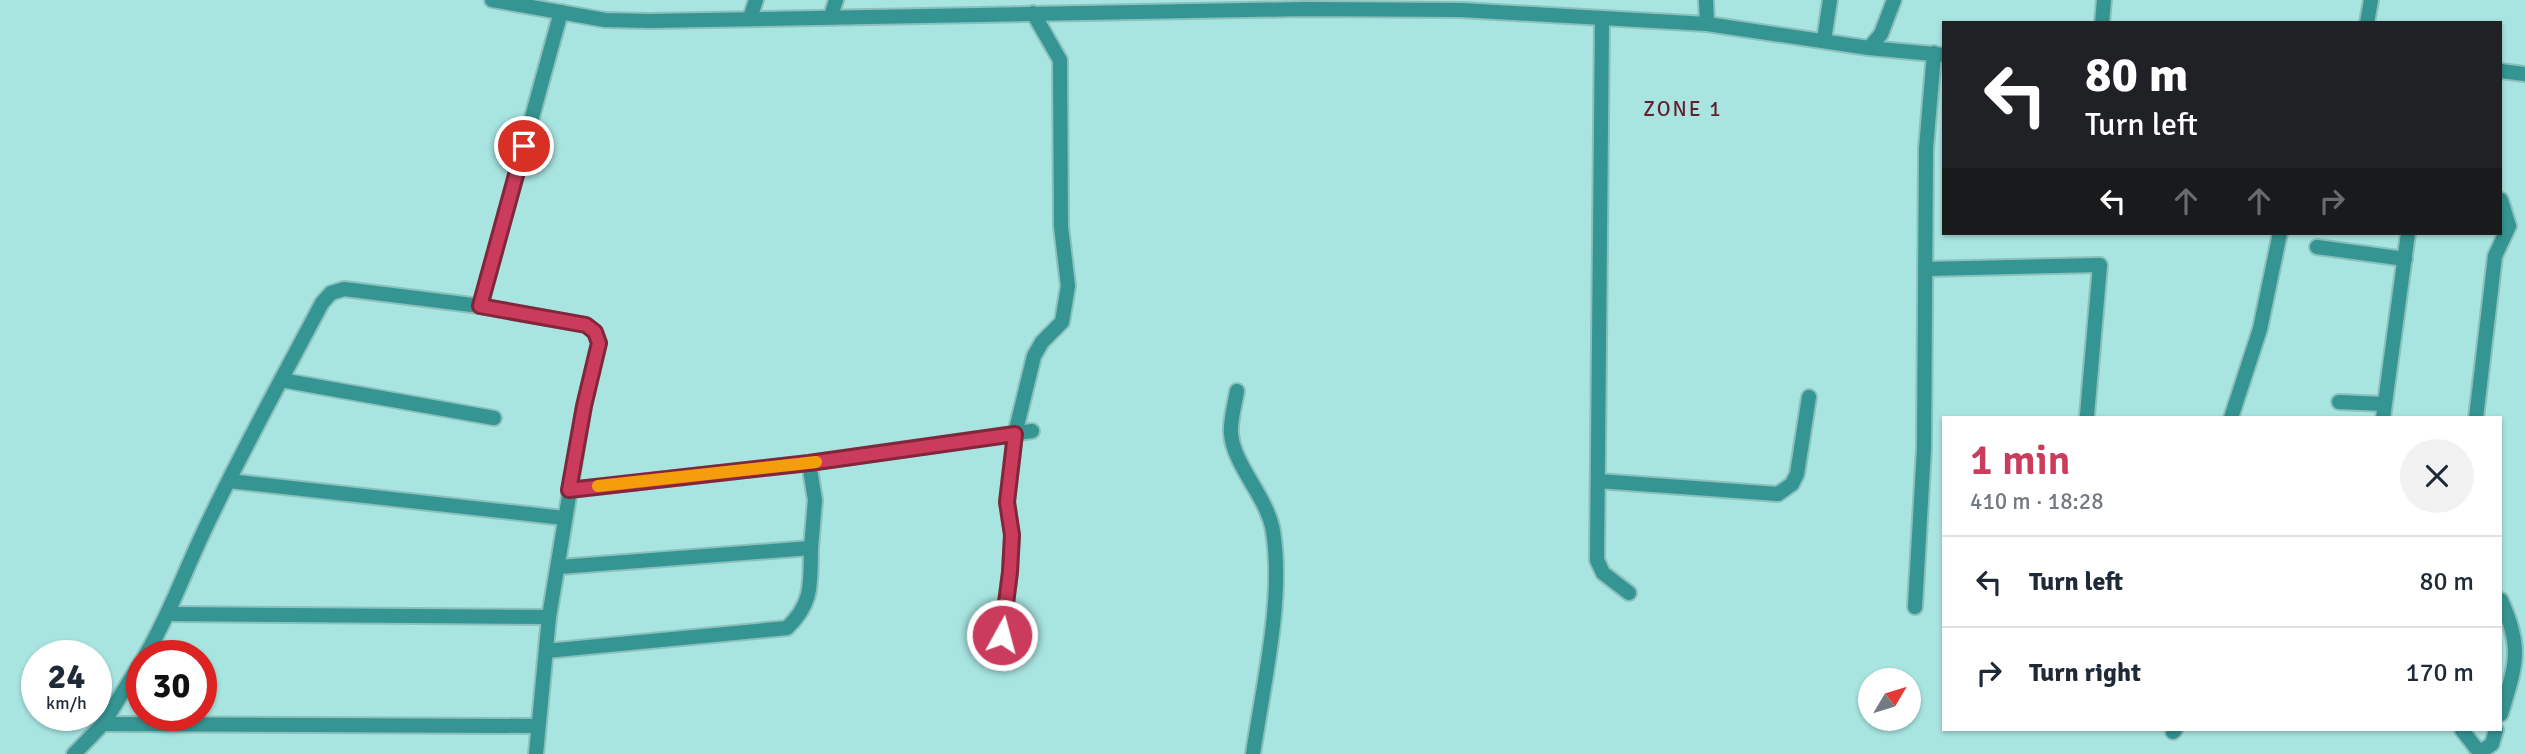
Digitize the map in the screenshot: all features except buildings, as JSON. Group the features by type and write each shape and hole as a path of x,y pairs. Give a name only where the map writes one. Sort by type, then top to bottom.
{"street":[{"path":"492,0 605,20 649,21 1305,4 1707,24 1869,48 1939,54 1926,149 1924,447 1915,607"},
{"path":"750,18 756,0"},
{"path":"831,16 836,0"},
{"path":"1706,0 1707,24"},
{"path":"1824,40 1830,0"},
{"path":"1869,48 1881,34 1894,0"},
{"path":"2102,21 2104,0"},
{"path":"2367,21 2371,0"},
{"path":"480,306 561,12"},
{"path":"999,656 1010,572 1012,535 1007,502 1015,434 1034,356 1042,342 1062,322 1068,286 1061,226 1060,60 1033,13"},
{"path":"1602,18 1597,560 1603,573 1629,593"},
{"path":"2502,71 2525,74"},
{"path":"2476,416 2495,256 2509,226 2502,203"},
{"path":"2232,416 2260,329 2280,235"},
{"path":"2339,402 2383,411 2408,235"},
{"path":"2317,247 2405,259"},
{"path":"1926,268 2100,265 2087,415"},
{"path":"155,640 170,614 203,532 322,303 331,293 344,289 480,306 586,325 595,332 599,343 584,406 549,617 537,726 537,754"},
{"path":"281,380 494,418"},
{"path":"1237,391 1231,431 1233,446 1264,500 1273,529 1277,570 1253,754"},
{"path":"1598,481 1778,494 1792,484 1797,474 1809,397"},
{"path":"569,490 809,463 1032,431"},
{"path":"545,651 787,628 802,614 809,599 815,500 809,463"},
{"path":"229,481 564,518"},
{"path":"559,567 811,548"},
{"path":"2502,602 2514,631 2516,650 2514,669 2502,711"},
{"path":"170,614 549,617"},
{"path":"112,709 126,687"},
{"path":"112,724 537,726"},
{"path":"74,754 96,731"},
{"path":"2463,731 2476,748 2482,751 2492,744 2496,731"}],"slow traffic":[{"path":"598,486 816,462"}],"district":[{"name":"ZONE 1","path":"1683,109"}],"route":[{"path":"524,146 480,306 586,325 595,332 599,343 569,490 809,463 1015,434 1007,502 1012,535 1010,572 1002,635"}]}
